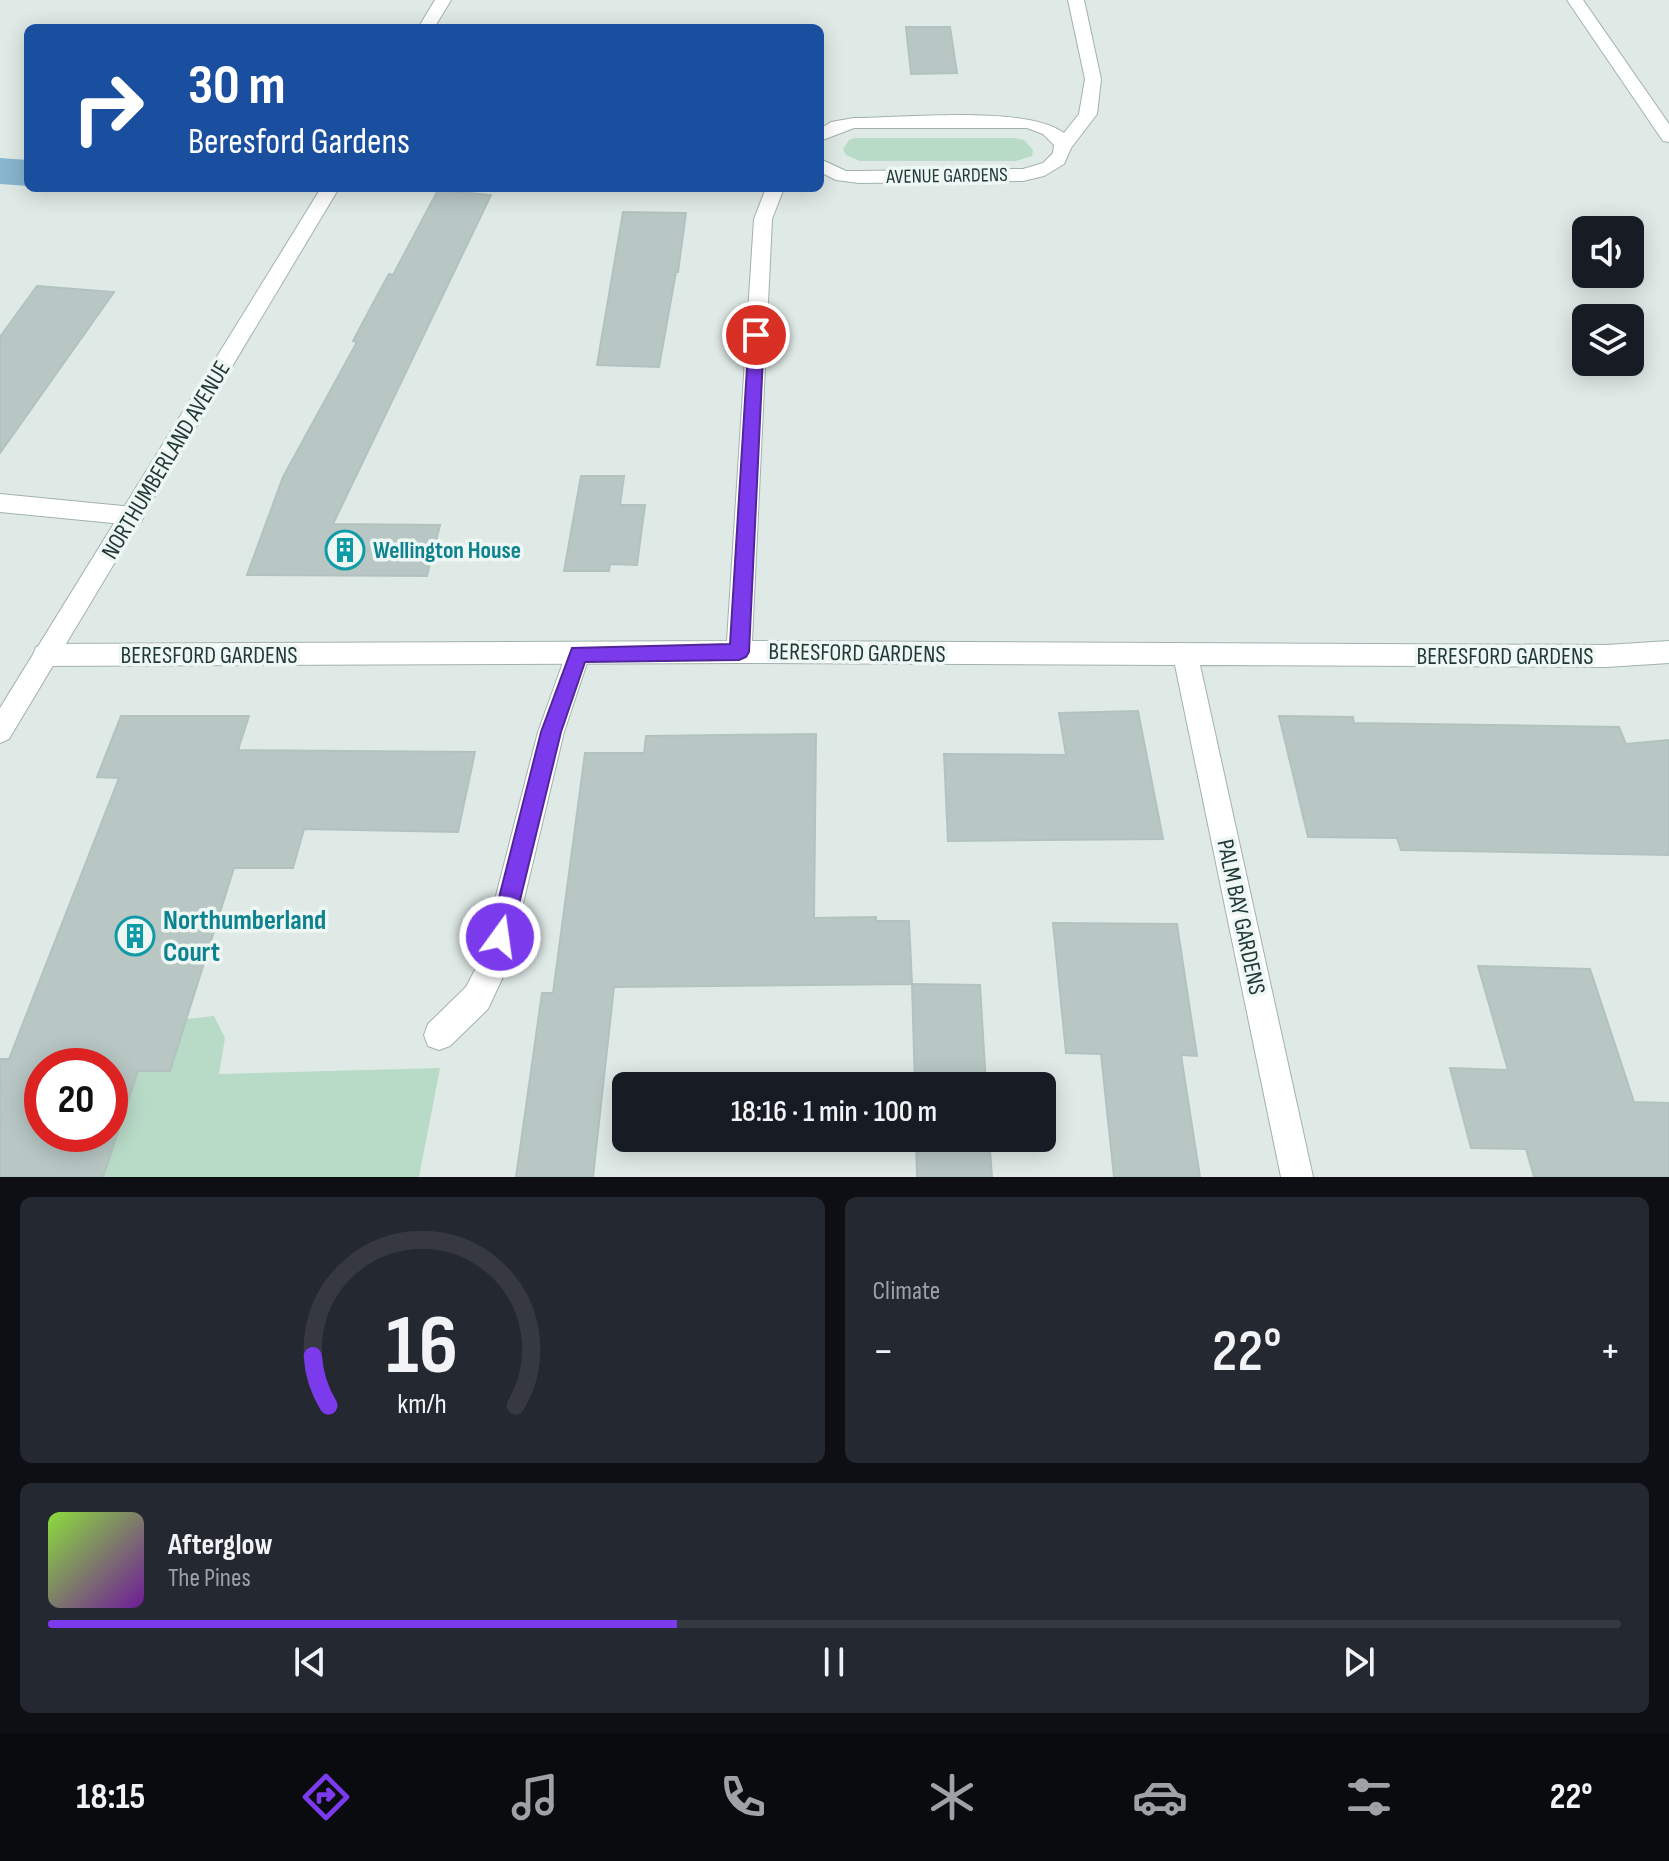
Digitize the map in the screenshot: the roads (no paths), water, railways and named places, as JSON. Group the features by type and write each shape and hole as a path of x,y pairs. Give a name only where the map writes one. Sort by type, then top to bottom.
{"street":[{"path":"428,24 443,0"},
{"name":"AVENUE GARDENS","path":"824,167 842,176 859,177 1023,175 1040,173 1054,166 1062,158 1063,147 1088,114 1093,79 1076,0"},
{"path":"1575,0 1669,137"},
{"path":"824,134 837,126 854,123 1015,122 1046,129 1058,137 1063,147"},
{"name":"NORTHUMBERLAND AVENUE","path":"0,731 328,192"},
{"path":"739,652 763,219 773,192"},
{"path":"0,503 133,516"},
{"name":"BERESFORD GARDENS","path":"45,655 739,652 1606,656 1669,652"},
{"path":"439,1035 477,998 493,966 551,732 578,654"},
{"name":"PALM BAY GARDENS","path":"1186,656 1297,1177"}],"water":[{"path":"0,158 24,160 24,186 0,184"}],"place":[{"name":"Wellington House","path":"345,550"},
{"name":"Northumberland Court","path":"135,936"}]}
